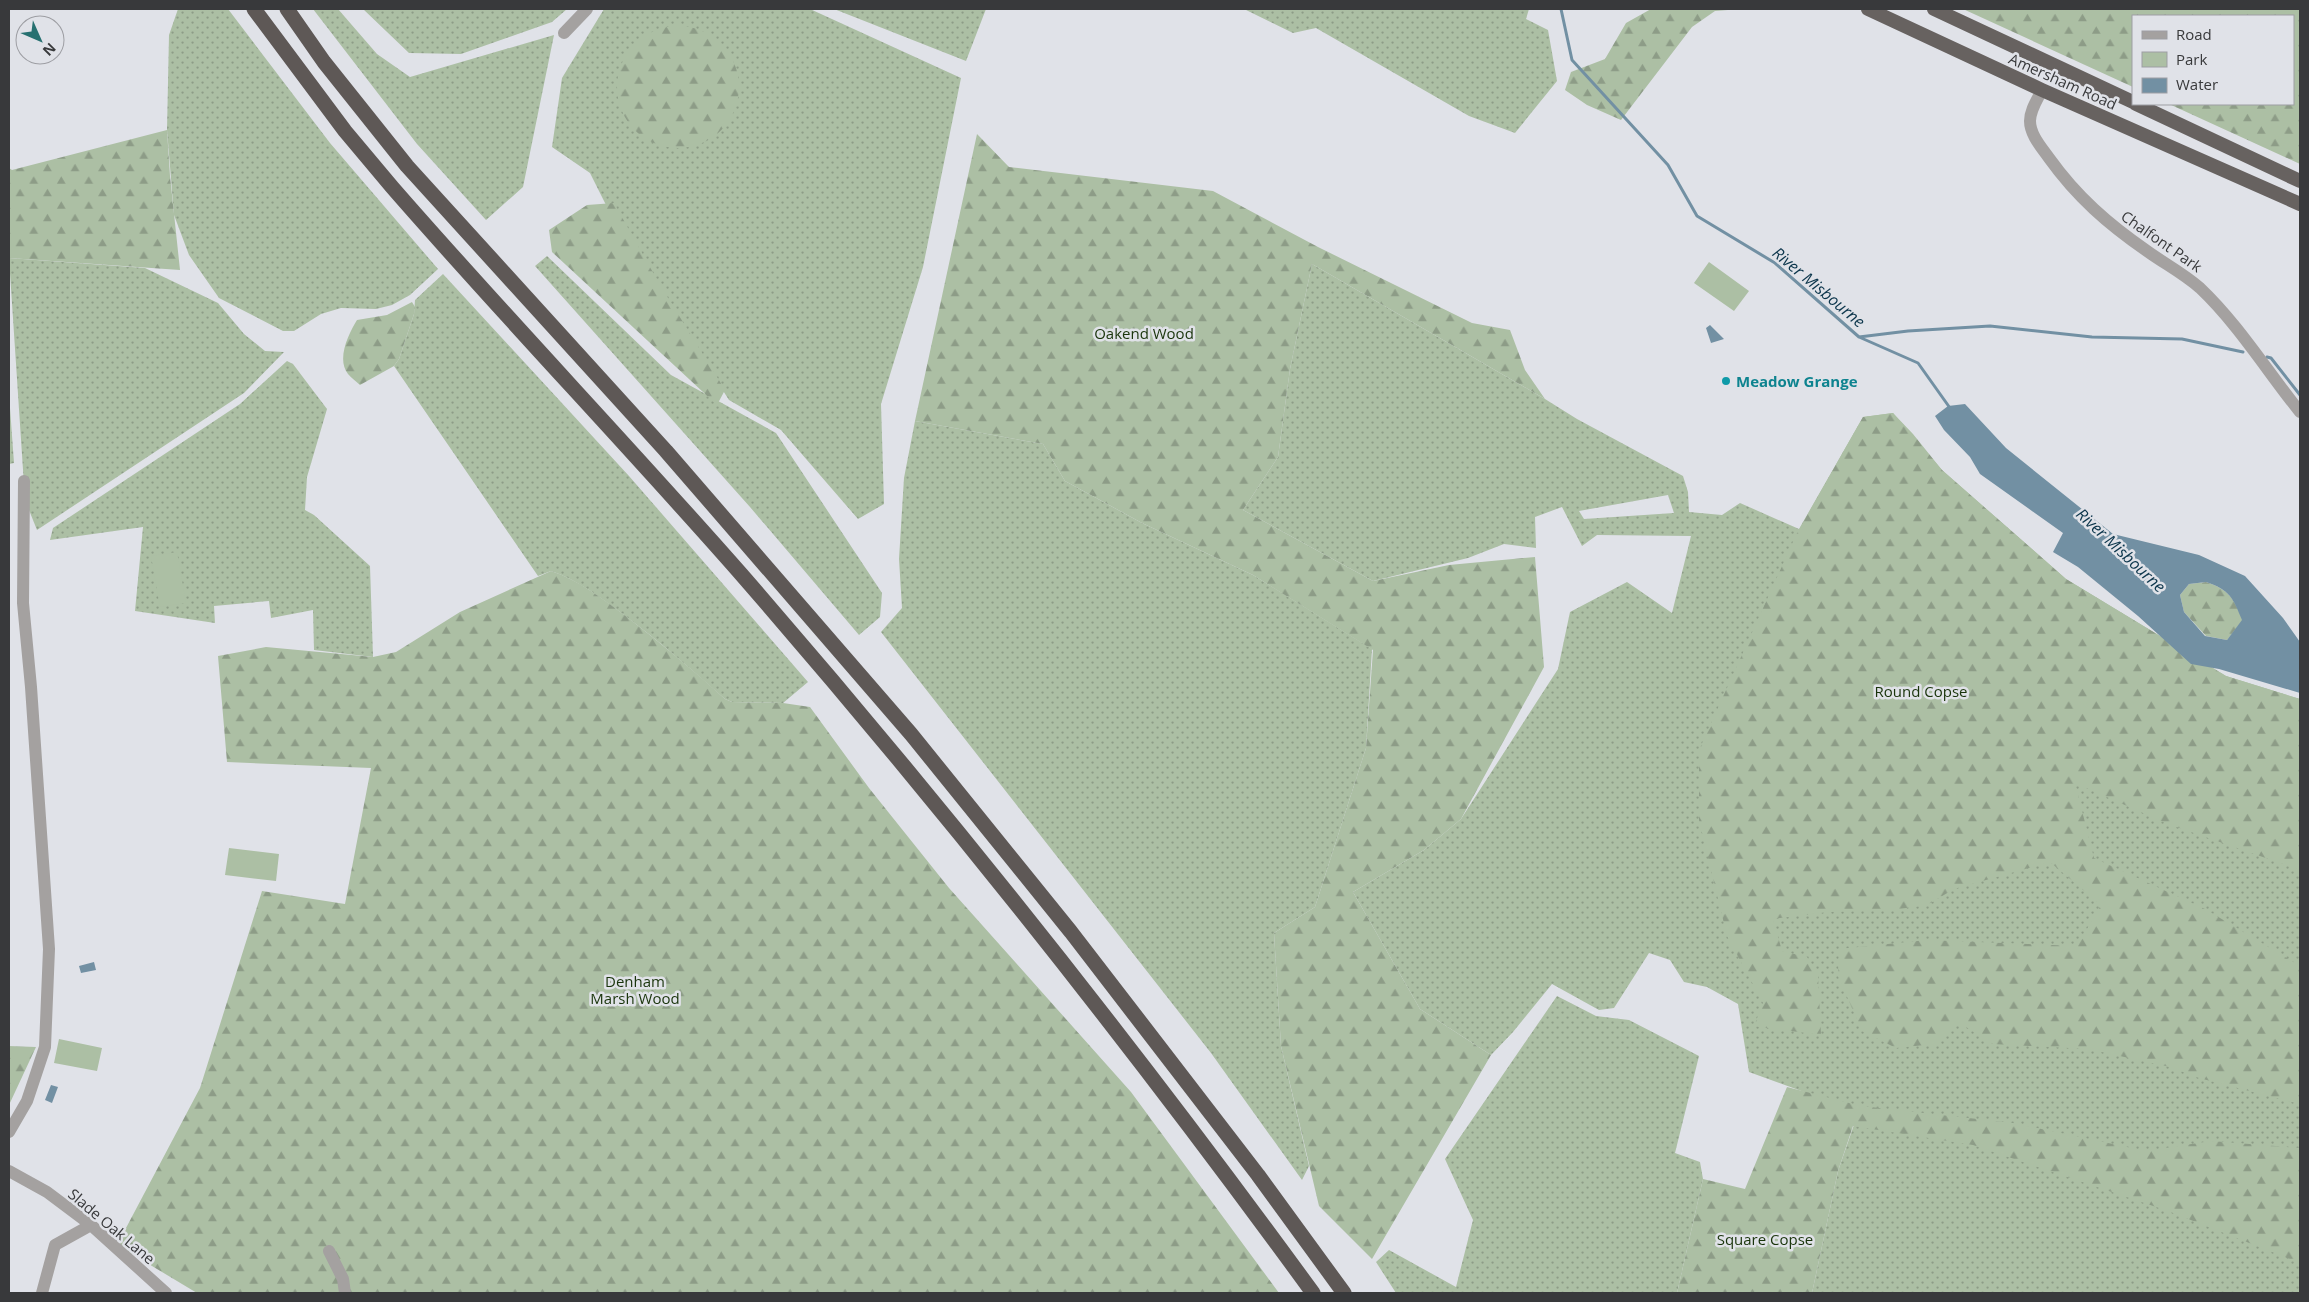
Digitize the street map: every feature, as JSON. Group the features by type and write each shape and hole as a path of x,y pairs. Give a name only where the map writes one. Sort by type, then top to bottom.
{"highway":[{"path":"254,9 340,124 392,187 734,566 894,755 1054,951 1245,1200 1313,1293"},
{"path":"287,9 324,62 407,166 666,451 911,734 1071,932 1258,1175 1344,1293"},
{"name":"Amersham Road","path":"1868,9 2042,90 2300,204"},
{"path":"1934,9 2132,102"},
{"path":"2138,105 2300,181"}],"street":[{"path":"564,34 587,9"},
{"name":"Chalfont Park","path":"2042,90 2032,108 2030,123 2036,140 2068,185 2109,224 2176,268 2200,288 2221,310 2300,412"},
{"path":"9,1132 27,1101 45,1047 49,949 30,682 22,604 24,481"},
{"name":"Slade Oak Lane","path":"9,1171 47,1192 91,1225 166,1293"},
{"path":"42,1293 55,1245 91,1225"},
{"path":"329,1251 343,1279 345,1293"}],"green space":[{"path":"178,9 228,9 330,143 438,269 410,295 392,305 376,309 341,308 321,314 294,331 283,331 219,298 189,255 174,215 167,130 169,35"},
{"path":"313,9 338,9 377,54 410,77 554,35 523,187 486,220 417,144"},
{"path":"363,9 567,9 552,22 461,54 409,53"},
{"path":"604,9 810,9 961,78 923,267 881,404 884,504 858,519 781,430 729,400 613,219 590,173 552,147 562,78"},
{"path":"834,9 986,9 966,61"},
{"path":"1244,9 1529,9 1526,19 1548,30 1557,81 1515,133 1469,116 1316,28 1293,33"},
{"path":"1651,9 1741,9 1715,11 1692,27 1621,120 1587,105 1565,90 1571,72 1605,59 1626,23"},
{"path":"1963,9 2300,9 2300,164 2171,105 2294,105 2294,15 2132,15 2132,87"},
{"path":"678,26 690,27 701,31 721,44 734,64 738,75 738,99 734,110 721,130 701,143 690,147 678,148 666,147 655,143 635,130 622,110 618,99 617,87 618,75 622,64 635,44 655,31 666,27"},
{"path":"167,130 180,270 9,258 9,168 12,170"},
{"name":"Oakend Wood","path":"977,134 1009,167 1213,191 1318,247 1472,323 1510,330 1525,370 1545,399 1312,264 1290,369 1278,457 1243,510 1373,581 1449,565 1535,557 1544,667 1461,819 1424,850 1353,892 1420,1009 1491,1055 1372,1259 1319,1206 1281,1046 1274,933 1315,907 1366,748 1373,650 1253,575 1142,523 1065,481 1043,444 915,421"},
{"path":"614,203 660,285 725,390 717,405 552,252 549,230 587,205"},
{"path":"547,256 671,375 776,433 882,593 880,617 859,635 750,507 535,266"},
{"path":"9,258 145,268 218,303 244,334 265,351 284,352 244,393 37,530 25,500"},
{"path":"1709,262 1749,291 1734,311 1694,283"},
{"path":"1312,264 1577,419 1683,476 1688,492 1689,512 1722,515 1740,503 1799,529 1863,417 1893,413 1942,470 2066,579 2226,676 2300,699 2300,1293 1812,1293 1838,1171 1857,1116 1862,1113 1749,1072 1738,1004 1707,987 1684,982 1670,960 1649,953 1614,1008 1599,1010 1552,984 1513,1032 1491,1055 1420,1009 1353,892 1424,850 1461,819 1558,669 1570,612 1627,582 1672,613 1691,536 1597,535 1582,546 1562,507 1535,517 1536,548 1504,544 1468,558 1373,581 1243,510 1278,457 1290,369","holes":["1668,495 1674,513 1584,519 1579,511"]},
{"path":"443,274 629,476 808,682 783,703 732,702 725,699 637,625 589,590 571,579 551,571 538,576 394,366 399,359 414,314 415,300"},
{"path":"412,302 415,307 414,314 399,359 394,366 360,385 348,374 343,361 347,339 357,320 387,315"},
{"path":"287,361 293,364 327,409 307,477 305,510 314,515 370,566 373,657 314,650 313,610 271,618 269,601 214,606 215,623 135,611 143,527 50,540 53,528 240,404"},
{"path":"9,394 14,463 9,464"},
{"name":"Round Copse","path":"1893,413 1942,470 2066,579 2226,676 2300,699 2300,870 2168,824 2075,783 2094,858 2205,909 2300,966 2300,1104 2199,1078 2170,1067 2088,1049 1993,1044 1958,1022 1934,1044 1896,1048 1862,1031 1838,976 1839,949 1927,940 2077,946 2101,905 2050,862 1954,889 1927,905 1892,910 1828,912 1773,919 1782,951 1807,957 1818,976 1821,1035 1754,1026 1763,1003 1727,936 1699,820 1699,750 1796,535 1863,417"},
{"path":"915,421 1043,444 1065,481 1142,523 1253,575 1372,649 1366,748 1315,907 1274,933 1281,1046 1309,1166 1302,1180 1211,1053 881,632 902,608 899,559 904,478"},
{"path":"177,552 186,603 160,607 151,556"},
{"name":"Denham Marsh Wood","path":"551,571 581,585 609,603 665,647 725,699 732,702 783,703 810,707 869,788 949,888 1131,1092 1279,1293 197,1293 117,1245 200,1088 262,891 345,904 371,768 227,762 218,656 266,647 373,657 396,652 460,612"},
{"path":"2206,582 2220,588 2230,596 2243,620 2227,640 2206,636 2184,612 2180,595 2189,584"},
{"path":"229,848 279,854 276,881 225,875"},
{"path":"1557,996 1596,1016 1629,1020 1699,1056 1675,1153 1700,1162 1703,1179 1677,1293 1396,1293 1376,1262 1389,1250 1456,1287 1473,1220 1445,1159"},
{"path":"59,1039 102,1048 97,1071 54,1063"},
{"path":"9,1046 36,1047 9,1105"},
{"name":"Square Copse","path":"1787,1087 1861,1106 2013,1123 2146,1151 2211,1141 2300,1148 2300,1263 2168,1211 1973,1145 1853,1126 1838,1171 1812,1293 1677,1293 1703,1179 1745,1189"}],"water":[{"path":"1710,325 1724,339 1711,343 1706,328"},
{"path":"1965,404 2006,448 2113,534 2199,555 2245,576 2283,618 2300,642 2300,693 2219,669 2191,664 2138,616 2078,567 2053,552 2063,533 1980,474 1970,457 1944,430 1935,416 1948,406","holes":["2206,582 2230,596 2242,620 2227,640 2205,636 2184,612 2180,595 2189,584"]},
{"path":"94,962 96,970 81,973 79,966"},
{"path":"51,1085 58,1087 52,1103 45,1100"}],"waterway":[{"name":"River Misbourne","path":"1561,9 1572,60 1668,165 1697,216 1775,263 1859,337 1918,363 1950,408"},
{"path":"1859,337 1908,331 1990,326 2092,337 2182,339 2243,352"},
{"path":"2267,357 2271,358 2300,395"}],"place":[{"name":"Meadow Grange","path":"1726,381"}]}
